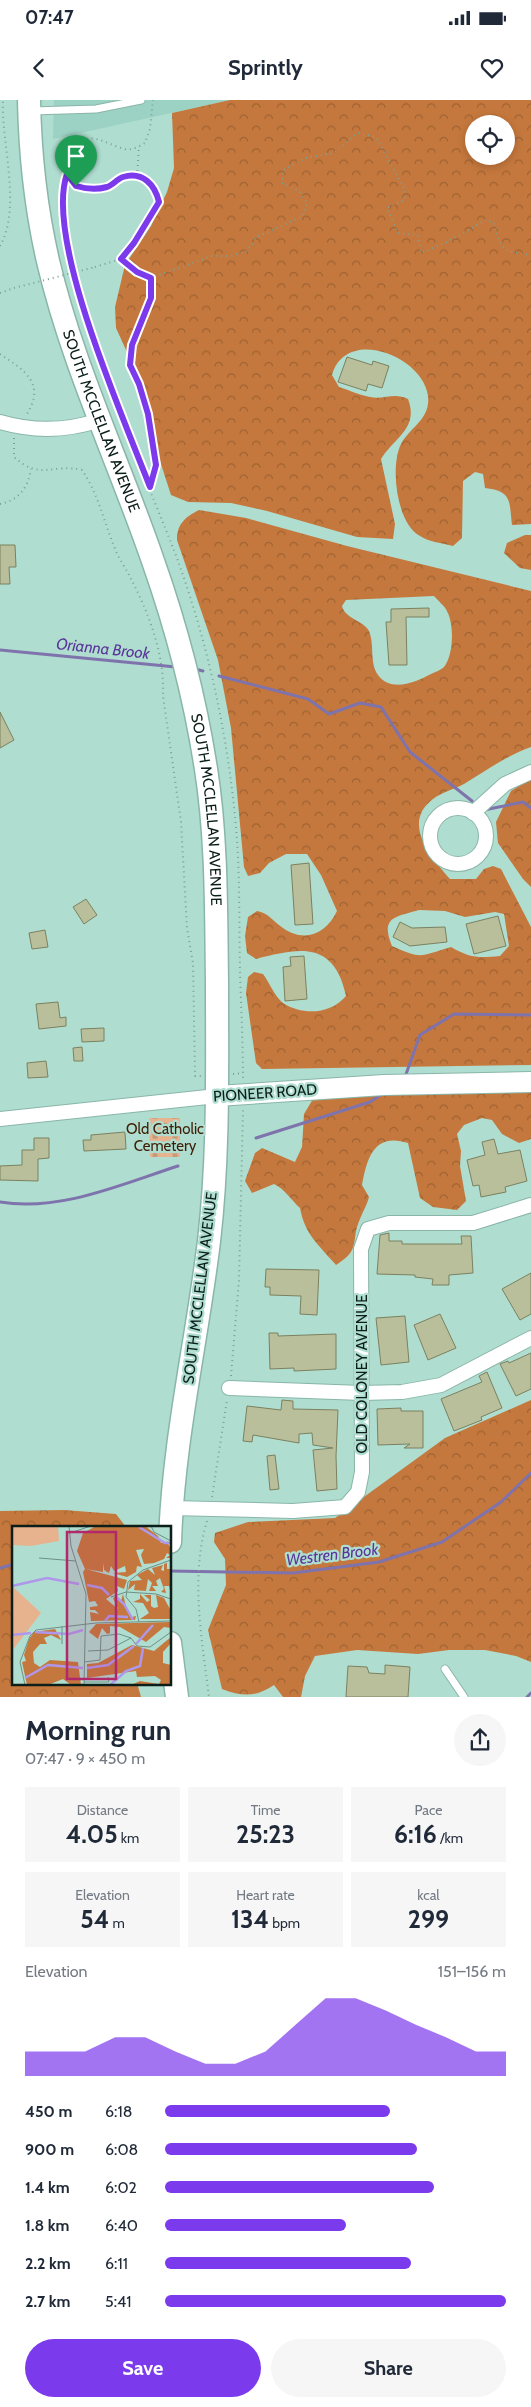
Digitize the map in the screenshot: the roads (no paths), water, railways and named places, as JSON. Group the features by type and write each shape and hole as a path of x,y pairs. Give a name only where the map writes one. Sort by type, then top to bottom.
{"main road":[{"name":"SOUTH MCCLELLAN AVENUE","path":"29,106 39,209 48,261 63,315 153,561 185,660 207,770 216,872 217,1086 209,1239 171,1508 170,1526"},
{"path":"171,1652 177,1697"}],"street":[{"path":"0,422 20,428 49,430 77,428 100,420"},
{"path":"473,813 505,784 531,772"},
{"path":"456,808 473,813 485,827 485,846 480,854 464,864 445,861 433,847 431,839 434,822 448,810 456,808"},
{"name":"PIONEER ROAD","path":"0,1119 217,1086 243,1095 384,1086 531,1082"},
{"name":"OLD COLONEY AVENUE","path":"171,1508 293,1511 345,1507 358,1492 362,1472 361,1249 368,1229 389,1223 473,1223 531,1205"},
{"path":"229,1388 362,1393 402,1392 441,1385 531,1338"}],"lane":[{"path":"29,106 96,109 141,100"},
{"path":"445,1669 464,1697"}],"waterway":[{"name":"Orianna Brook","path":"0,650 176,667"},
{"name":"Orianna Brook","path":"195,669 203,671"},
{"name":"Orianna Brook","path":"219,676 308,699 329,714 360,703 381,707 410,752 472,801"},
{"name":"Orianna Brook","path":"484,810 523,802 531,808"},
{"path":"405,1077 420,1035 454,1014 531,1015"},
{"path":"256,1138 370,1102 382,1094"},
{"path":"0,1202 23,1204 68,1200 113,1188 178,1166"},
{"name":"Westren Brook","path":"171,1571 293,1573 379,1562 442,1542 501,1502 531,1473"},
{"name":"Westren Brook","path":"0,1568 12,1565"},
{"path":"527,1697 531,1693"}],"park label":[{"name":"Old Catholic Cemetery","path":"165,1138"}]}
